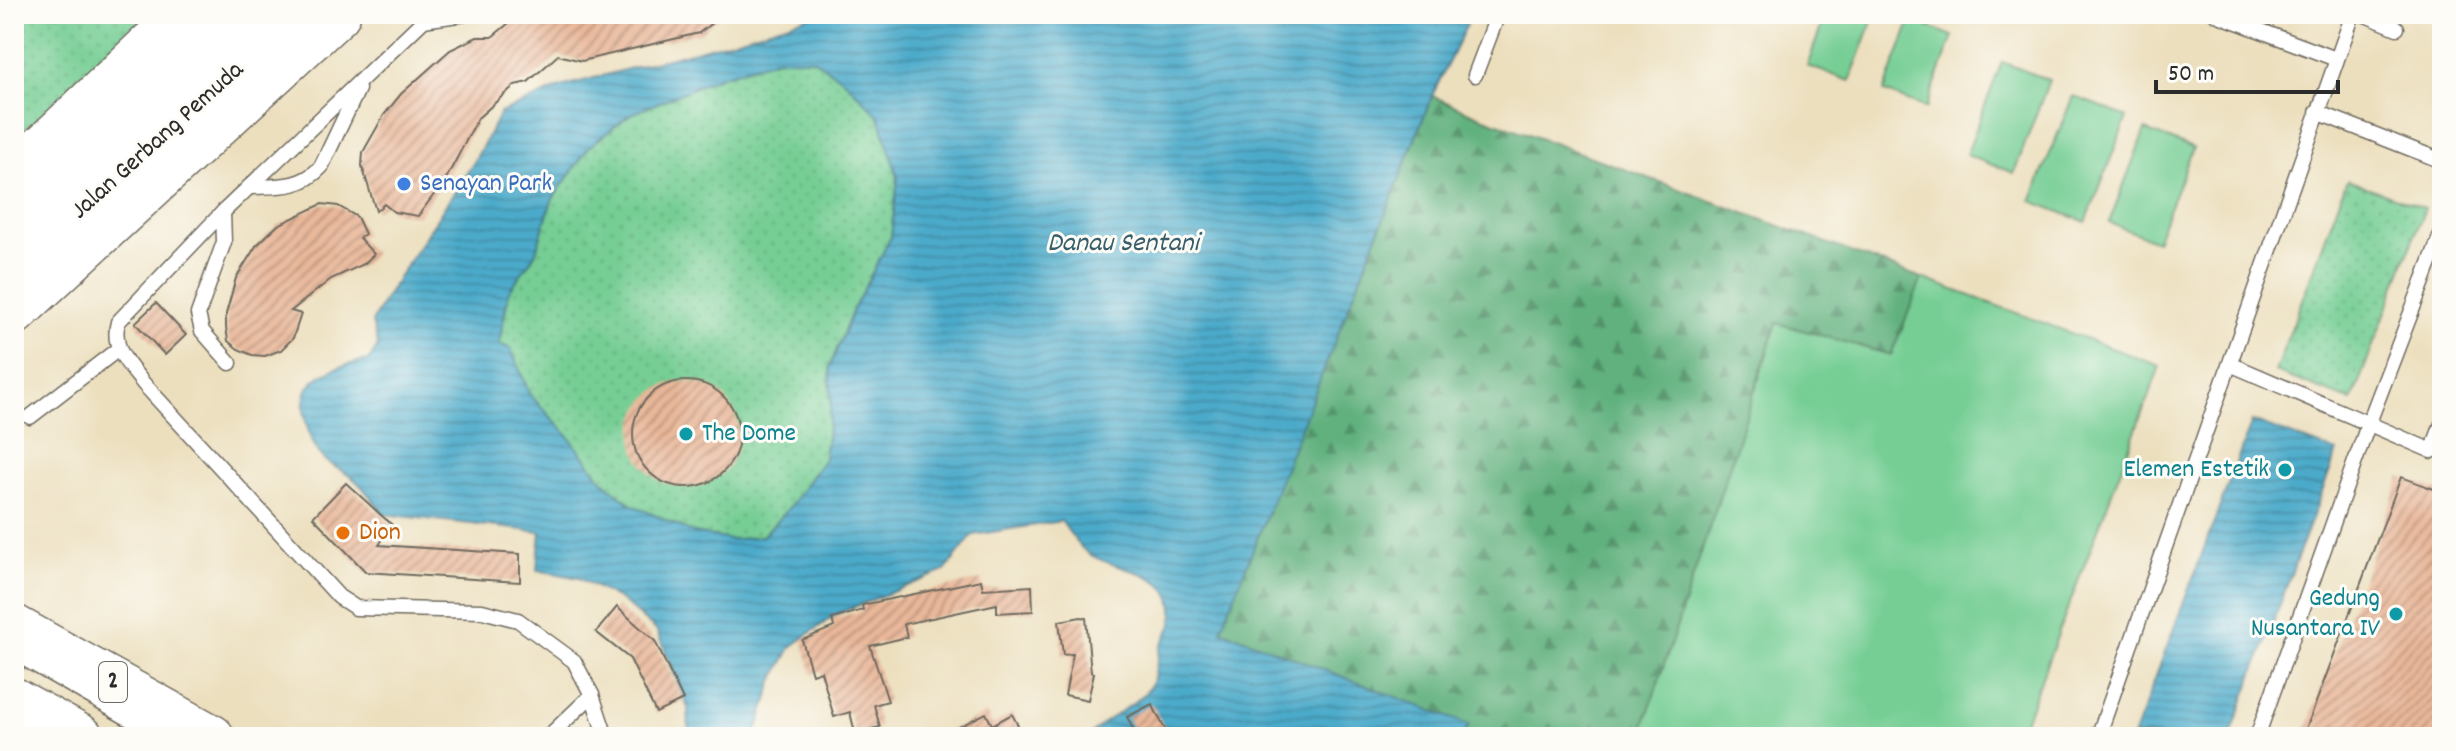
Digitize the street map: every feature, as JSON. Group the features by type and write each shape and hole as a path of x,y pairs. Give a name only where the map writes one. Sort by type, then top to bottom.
{"main road":[{"path":"14,174 152,43 190,14"},
{"name":"Jalan Gerbang Pemuda","path":"14,221 144,97 237,14"},
{"name":"Jalan Gerbang Pemuda","path":"14,273 211,89 304,14"},
{"path":"14,313 338,14"},
{"name":"2","path":"14,627 212,737"},
{"path":"14,700 81,737"}],"lane":[{"path":"465,14 426,17 223,212 118,322 117,350 151,392 339,597 356,608 482,611 518,620 574,661 592,695 606,737"},
{"path":"1475,75 1498,14"},
{"path":"2216,14 2336,59"},
{"path":"2098,737 2353,14"},
{"path":"2363,14 2397,28"},
{"path":"249,187 293,186 312,177 321,167 363,78"},
{"path":"2317,112 2442,161"},
{"path":"223,212 224,242 198,314 202,331 230,363"},
{"path":"2257,737 2368,425 2442,232"},
{"path":"30,417 117,350"},
{"path":"2230,364 2432,451 2442,424"},
{"path":"14,653 161,737"},
{"path":"548,737 592,695"}],"green space":[{"path":"14,14 149,14 14,142"},
{"path":"1826,14 1875,14 1850,81 1807,66"},
{"path":"1911,20 1953,36 1926,108 1884,92"},
{"path":"777,59 813,59 845,81 879,116 898,178 891,237 852,312 830,367 831,406 824,459 789,508 762,536 731,540 694,533 630,504 602,480 567,434 530,395 511,349 499,344 509,291 535,254 552,200 589,147 629,115 721,76"},
{"path":"2002,62 2049,80 2014,173 1966,155"},
{"path":"1432,96 1922,278 1891,355 1777,323 1640,737 1462,737 1468,726 1220,631"},
{"path":"2073,96 2127,117 2086,222 2031,201"},
{"path":"2145,130 2193,148 2156,241 2109,223"},
{"path":"2347,180 2425,208 2352,401 2275,372"},
{"path":"1922,278 2160,366 2019,737 1640,737 1777,322 1891,355"}],"water":[{"name":"Danau Sentani","path":"818,14 1472,14 1432,96 1221,630 1469,725 1462,737 1089,737 1150,687 1161,646 1172,624 1173,606 1168,592 1159,583 1089,554 1061,521 973,535 945,571 837,614 792,646 774,679 755,737 689,737 688,707 657,631 622,601 579,578 537,570 541,532 384,514 356,481 325,460 316,449 305,419 307,389 332,370 369,360 378,346 372,322 474,162 500,113 561,87","holes":["777,59 813,59 845,81 879,116 898,178 891,237 852,312 830,367 831,406 824,459 789,508 763,536 731,540 694,533 630,504 602,480 567,434 530,395 511,349 499,344 509,291 535,254 552,200 589,147 629,115 721,76"]},
{"path":"2252,421 2337,452 2230,737 2133,737"}],"building":[{"name":"Senayan Park","path":"520,14 723,14 699,33 582,61 558,55 528,82 515,85 478,118 447,177 418,216 394,212 384,204 376,211 362,166 363,152 384,115 401,94 450,50 477,37 492,37"},
{"path":"322,204 338,206 357,217 365,234 359,238 374,254 364,264 331,279 291,311 301,314 293,338 281,350 265,356 238,349 228,341 226,327 226,314 236,278 256,246 278,225"},
{"path":"156,303 186,335 165,355 135,323"},
{"name":"The Dome","path":"686,381 706,385 724,396 735,414 739,434 735,454 724,472 706,483 686,487 666,483 648,472 637,454 633,434 637,414 648,396 666,385"},
{"name":"Gedung Nusantara IV","path":"2401,477 2442,492 2442,737 2303,737"},
{"path":"346,483 392,525 379,545 520,554 520,582 366,572 313,517"},
{"path":"981,580 983,589 1032,586 1033,611 997,613 997,604 904,624 907,637 870,646 888,701 874,705 880,727 855,733 850,712 834,717 821,671 812,674 802,640 834,627 832,619 863,610 862,605"},
{"path":"617,607 655,641 683,700 656,713 630,659 596,632"},
{"path":"1086,618 1091,672 1094,673 1088,700 1065,695 1073,654 1063,655 1059,621"},
{"path":"1152,704 1169,737 1137,737 1127,717"},
{"path":"986,713 992,725 1012,714 1024,737 939,737"}],"place":[{"name":"Senayan Park","path":"404,184"},
{"name":"The Dome","path":"686,434"},
{"name":"Elemen Estetik","path":"2285,470"},
{"name":"Dion","path":"343,533"},
{"name":"Gedung Nusantara IV","path":"2396,614"}]}
